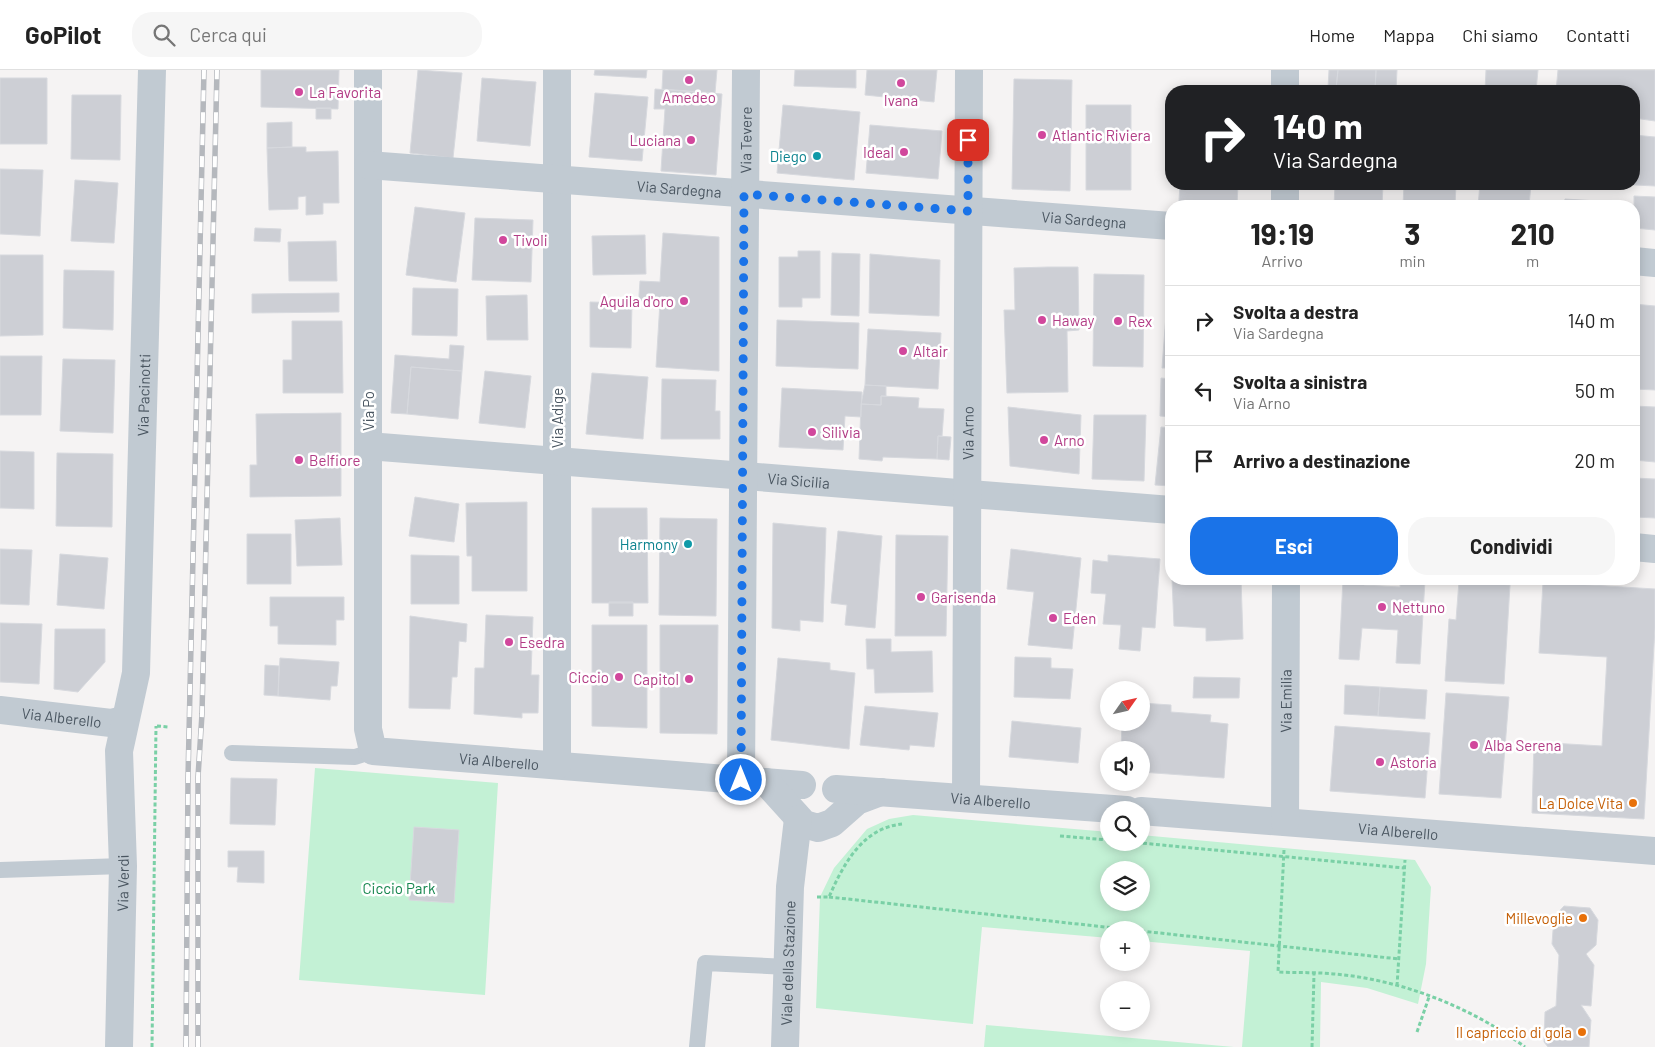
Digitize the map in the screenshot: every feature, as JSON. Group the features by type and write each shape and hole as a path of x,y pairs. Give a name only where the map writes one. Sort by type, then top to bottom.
{"street":[{"name":"Via Pacinotti","path":"136,723 152,70"},
{"name":"Via Po","path":"368,70 368,730 373,751"},
{"name":"Via Adige","path":"557,70 557,765"},
{"name":"Via Tevere","path":"746,70 743,476 753,781"},
{"name":"Via Arno","path":"966,797 969,70"},
{"path":"1285,70 1285,85"},
{"name":"Via Sardegna","path":"368,165 1165,226"},
{"path":"1640,262 1655,263"},
{"name":"Via Sicilia","path":"368,446 1165,510"},
{"path":"1640,548 1655,549"},
{"name":"Via Emilia","path":"1285,822 1286,585"},
{"name":"Via Alberello","path":"0,710 111,723 136,723"},
{"name":"Via Verdi","path":"119,1047 123,866 119,751 136,723"},
{"name":"Via Alberello","path":"373,751 802,785 816,779 824,780 836,789 1100,808"},
{"path":"753,781 810,827 818,828 835,819 841,802 836,789"},
{"path":"796,815 794,796 802,785"},
{"name":"Via Alberello","path":"835,819 857,801 884,791"},
{"name":"Via Alberello","path":"1150,812 1655,851"},
{"name":"Viale della Stazione","path":"787,1045 790,892 796,815"},
{"name":"Viale della Stazione","path":"790,892 809,854 835,819"}],"lane":[{"name":"Via Alberello","path":"232,753 355,757 373,751"},
{"path":"0,870 123,866"},
{"path":"697,1047 705,964 788,967"}],"path":[{"path":"136,723 168,727"},
{"path":"152,1047 156,726"},
{"path":"1285,822 1278,972 1345,976 1397,986 1429,996 1484,1021 1525,1047"},
{"path":"829,897 842,869 860,845 872,835 892,825 909,823"},
{"path":"1397,986 1406,832"},
{"path":"1054,835 1100,839"},
{"path":"1150,844 1404,868"},
{"path":"790,892 1100,926"},
{"path":"1150,932 1399,958"},
{"path":"1312,1047 1314,974"},
{"path":"1417,1032 1429,996"}],"green space":[{"name":"Ciccio Park","path":"315,768 498,783 485,995 299,980"},
{"path":"913,815 1100,831 1100,851 1150,851 1150,836 1415,860 1431,887 1426,964 1418,1004 1367,988 1321,982 1320,1047 1242,1047 1250,951 1150,942 1150,921 1100,921 1100,937 982,927 973,1024 816,1008 820,897 834,868 867,829 889,819"},
{"path":"986,1025 1234,1047 984,1047"}],"building":[{"name":"La Favorita","path":"261,70 339,70 338,109 261,107"},
{"path":"418,70 462,73 453,158 410,153"},
{"path":"595,70 647,70 646,78 594,75"},
{"name":"Amedeo","path":"663,70 717,70 715,93 662,89"},
{"path":"795,70 856,70 856,88 794,86"},
{"name":"Ivana","path":"867,70 937,70 934,102 865,95"},
{"path":"1329,70 1338,70 1336,85 1328,85"},
{"path":"1338,70 1376,70 1375,85 1336,85"},
{"path":"1376,70 1397,70 1396,85 1375,85"},
{"path":"1486,70 1538,70 1537,85 1485,85"},
{"path":"1558,70 1655,70 1655,121 1640,119 1640,85 1557,85"},
{"path":"0,78 47,78 47,144 0,144"},
{"path":"482,78 536,82 530,146 477,141"},
{"name":"Atlantic Riviera","path":"1014,79 1072,80 1070,191 1012,189"},
{"name":"Luciana","path":"655,89 722,94 716,175 661,171 665,109 654,109"},
{"path":"595,93 648,97 642,161 589,157"},
{"path":"72,95 121,95 120,160 71,159"},
{"name":"Diego","path":"783,105 860,112 854,180 777,173"},
{"path":"1086,105 1131,105 1131,190 1086,190"},
{"path":"316,108 331,108 331,119 316,119"},
{"path":"292,122 292,147 267,148 267,123"},
{"name":"Ideal","path":"870,125 942,131 938,179 866,173"},
{"path":"1640,136 1655,137 1655,186 1640,185"},
{"path":"306,147 306,152 338,151 339,203 323,203 323,214 306,215 306,196 298,197 298,209 269,210 267,148"},
{"path":"0,169 43,170 40,236 0,234"},
{"path":"75,180 118,183 114,243 71,241"},
{"path":"1180,190 1238,190 1237,200 1179,200"},
{"path":"1335,190 1383,190 1382,200 1334,200"},
{"path":"1404,190 1456,190 1455,200 1403,200"},
{"path":"1479,190 1530,190 1530,200 1479,200"},
{"path":"1634,196 1655,197 1655,230 1640,229 1640,200 1634,200"},
{"path":"415,207 465,213 456,282 406,275"},
{"name":"Tivoli","path":"475,218 533,220 531,282 472,280"},
{"path":"255,228 281,229 280,242 254,241"},
{"name":"Aquila d'oro","path":"663,233 719,237 719,371 656,367 660,302 639,301 639,295 640,281 660,282"},
{"path":"645,235 646,274 593,275 592,236"},
{"path":"336,241 337,281 289,281 288,242"},
{"path":"798,251 820,251 820,298 802,298 802,307 779,307 779,257 798,257"},
{"path":"832,253 860,254 859,316 831,315"},
{"path":"870,254 940,260 939,316 869,313"},
{"path":"0,255 43,255 43,335 0,336"},
{"name":"Haway","path":"1078,267 1079,330 1067,331 1068,392 1007,393 1004,310 1015,310 1014,268"},
{"path":"64,270 114,271 113,330 63,328"},
{"name":"Rex","path":"1094,274 1144,275 1143,367 1093,366"},
{"path":"413,288 458,289 457,336 412,335"},
{"path":"339,293 339,312 252,313 252,294"},
{"path":"527,295 528,340 487,340 486,296"},
{"path":"590,302 632,303 631,348 590,347"},
{"path":"1640,305 1655,306 1655,390 1640,389"},
{"path":"777,320 859,323 858,369 776,366"},
{"path":"292,321 342,321 343,393 283,393 283,360 292,360"},
{"name":"Altair","path":"868,329 941,333 938,389 865,385"},
{"path":"1165,329 1165,368 1162,368"},
{"path":"450,345 464,346 462,371 411,367 407,414 391,413 395,355 449,359"},
{"path":"0,356 42,356 41,415 0,415"},
{"path":"63,359 115,360 113,433 60,431"},
{"path":"411,367 462,371 458,419 407,414"},
{"path":"485,371 531,376 525,428 479,423"},
{"path":"592,373 648,377 643,439 586,434"},
{"path":"1161,378 1165,378 1165,416 1160,416"},
{"path":"662,379 716,380 715,411 720,411 720,439 661,439"},
{"path":"865,385 886,386 886,396 881,396 881,405 861,404"},
{"name":"Silivia","path":"782,388 862,392 861,417 845,416 843,450 779,447"},
{"path":"881,396 919,398 918,408 944,409 942,436 938,436 937,459 883,457 882,461 859,459 861,404 881,405"},
{"path":"1640,406 1655,407 1655,462 1640,461"},
{"name":"Arno","path":"1008,407 1081,415 1079,474 1010,466"},
{"name":"Belfiore","path":"341,413 341,496 250,497 250,465 257,465 256,414"},
{"path":"1094,415 1146,415 1144,481 1092,479"},
{"path":"1161,427 1165,427 1165,486 1155,485"},
{"path":"938,436 951,437 949,460 937,459"},
{"path":"0,451 34,452 34,509 0,508"},
{"path":"57,453 113,454 112,527 56,526"},
{"path":"1640,478 1655,479 1655,518 1640,517"},
{"path":"415,497 459,504 454,542 409,536"},
{"path":"527,502 527,591 472,591 472,556 467,556 466,503"},
{"path":"592,508 647,508 648,603 592,603"},
{"path":"340,518 342,565 297,566 295,520"},
{"name":"Harmony","path":"660,518 717,519 716,616 659,615"},
{"path":"773,523 826,528 823,622 800,620 800,631 772,628"},
{"path":"838,531 882,536 875,628 845,625 847,605 831,603"},
{"path":"247,534 291,534 291,584 247,584"},
{"name":"Garisenda","path":"896,535 948,536 946,636 895,636"},
{"path":"0,549 32,550 29,605 0,604"},
{"name":"Eden","path":"1011,549 1081,558 1072,649 1028,645 1034,592 1007,589"},
{"path":"60,554 108,558 104,609 57,605"},
{"path":"411,555 459,556 459,604 411,604"},
{"path":"1108,555 1160,559 1155,628 1142,627 1140,651 1119,649 1121,625 1103,624 1106,594 1091,593 1093,560 1108,562"},
{"path":"1172,585 1241,585 1243,639 1206,641 1206,628 1174,626"},
{"name":"Nettuno","path":"1343,585 1400,587 1400,585 1425,585 1420,664 1396,663 1398,630 1362,628 1359,660 1339,659"},
{"path":"1459,585 1510,585 1504,684 1445,681 1449,619 1456,620"},
{"path":"1543,585 1591,585 1655,589 1655,628 1644,819 1532,813 1534,742 1602,746 1607,657 1539,653"},
{"path":"270,597 344,597 344,620 336,620 336,645 278,644 278,626 270,626"},
{"path":"609,602 633,602 633,616 609,616"},
{"name":"Esedra","path":"486,615 533,617 531,675 539,675 538,713 522,713 522,718 474,714 475,668 484,668"},
{"path":"410,616 467,624 466,642 459,641 457,677 452,677 450,709 409,708"},
{"path":"0,623 42,624 39,684 0,682"},
{"name":"Ciccio","path":"592,625 647,625 647,728 592,726"},
{"name":"Capitol","path":"660,625 718,625 717,734 660,733"},
{"path":"55,629 105,629 105,662 78,692 54,689"},
{"path":"866,639 891,639 891,652 932,651 933,692 875,693 874,669 867,669"},
{"path":"1015,657 1051,658 1051,668 1073,669 1070,699 1014,697"},
{"path":"280,658 339,662 337,686 331,686 330,700 278,696"},
{"path":"778,658 830,663 830,670 855,673 849,749 771,740"},
{"path":"265,665 279,666 278,696 264,695"},
{"path":"1194,677 1240,678 1239,698 1193,698"},
{"path":"1345,685 1380,687 1378,716 1344,714"},
{"path":"1380,687 1427,690 1425,719 1378,716"},
{"name":"Alba Serena","path":"1446,693 1509,697 1501,798 1439,794"},
{"path":"1150,704 1171,705 1171,712 1211,715 1210,722 1228,724 1224,778 1150,773 1150,741 1121,741 1122,731 1150,731"},
{"path":"865,706 938,713 934,747 910,745 909,750 860,745"},
{"path":"1012,721 1081,728 1078,763 1009,757"},
{"name":"Astoria","path":"1335,726 1430,733 1425,798 1330,791"},
{"path":"231,778 277,779 275,825 230,824"},
{"path":"414,827 459,830 454,903 409,900"},
{"path":"228,851 264,851 264,883 237,882 238,867 228,867"},
{"path":"1564,906 1590,908 1598,920 1596,945 1586,954 1594,965 1591,1006 1581,1005 1591,1020 1589,1047 1548,1047 1544,1042 1545,1012 1556,1006 1559,955 1552,944 1554,917"}],"railway":[{"path":"186,1047 188,778 204,70"},
{"path":"198,1047 198,777 202,714 217,70"}],"place":[{"name":"Amedeo","path":"689,80"},
{"name":"Ivana","path":"901,83"},
{"name":"La Favorita","path":"299,92"},
{"name":"Atlantic Riviera","path":"1042,135"},
{"name":"Luciana","path":"691,140"},
{"name":"Ideal","path":"904,152"},
{"name":"Diego","path":"817,156"},
{"name":"Tivoli","path":"503,240"},
{"name":"Aquila d'oro","path":"684,301"},
{"name":"Haway","path":"1042,320"},
{"name":"Rex","path":"1118,321"},
{"name":"Altair","path":"903,351"},
{"name":"Silivia","path":"812,432"},
{"name":"Arno","path":"1044,440"},
{"name":"Belfiore","path":"299,460"},
{"name":"Harmony","path":"688,544"},
{"name":"Garisenda","path":"921,597"},
{"name":"Nettuno","path":"1382,607"},
{"name":"Eden","path":"1053,618"},
{"name":"Esedra","path":"509,642"},
{"name":"Ciccio","path":"619,677"},
{"name":"Capitol","path":"689,679"},
{"name":"Alba Serena","path":"1474,745"},
{"name":"Astoria","path":"1380,762"},
{"name":"La Dolce Vita","path":"1633,803"},
{"name":"Millevoglie","path":"1583,918"},
{"name":"Il capriccio di gola","path":"1582,1032"}],"route":[{"path":"741,780 744,194 968,211 968,140"}]}
